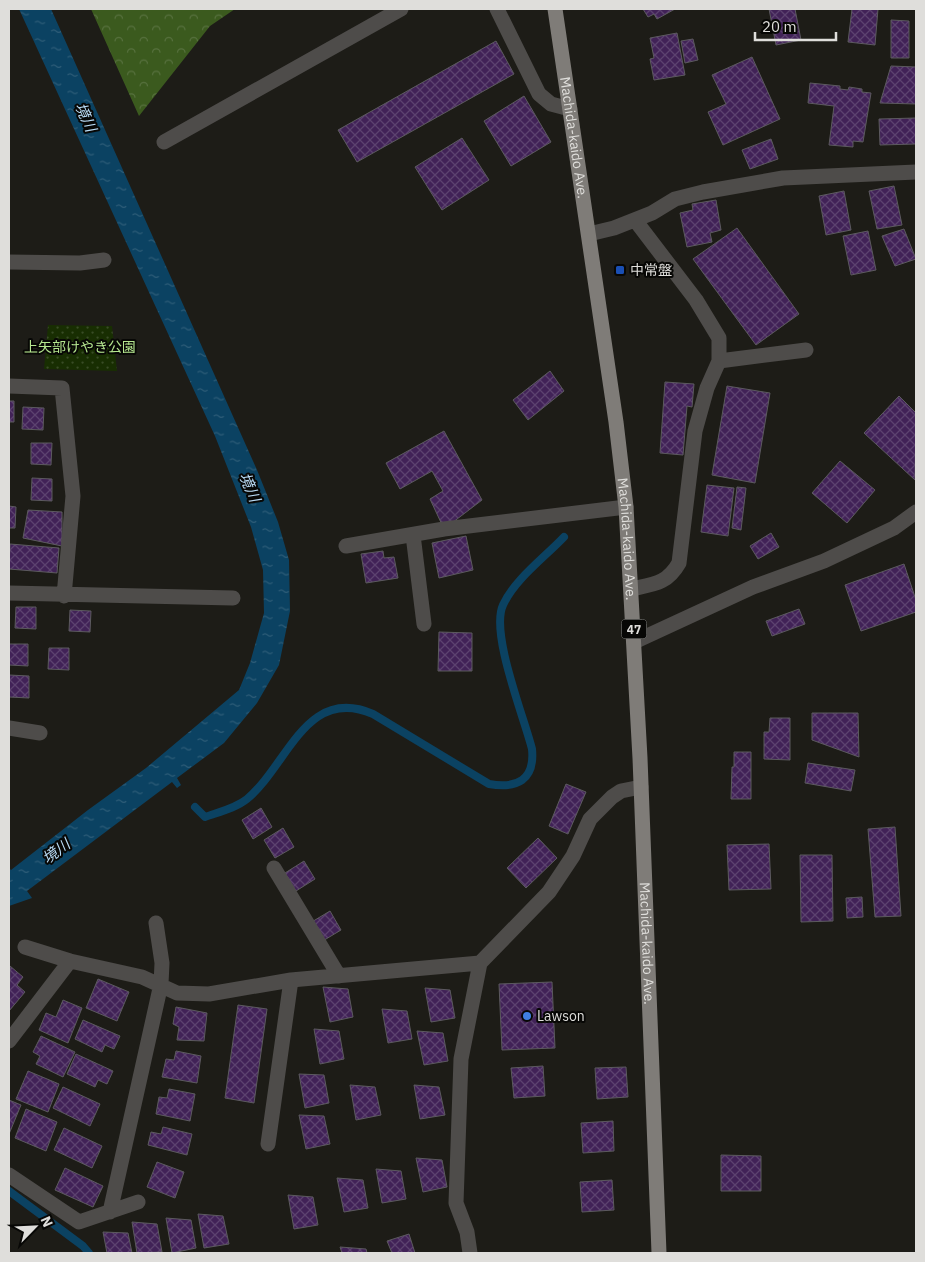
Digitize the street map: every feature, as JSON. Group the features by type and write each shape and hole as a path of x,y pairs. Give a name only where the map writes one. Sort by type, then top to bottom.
{"main road":[{"name":"Machida-kaido Ave.","path":"555,9 616,422 626,507 641,787 659,1253"}],"street":[{"path":"164,142 401,9"},
{"path":"497,9 539,94 551,104 570,109"},
{"path":"589,234 635,220 676,200 704,192 757,182 808,176 916,172"},
{"path":"631,589 656,584 672,576 679,563 696,431 708,388 719,361 719,338 696,300 635,220"},
{"path":"9,262 80,263 104,260"},
{"path":"719,361 806,350"},
{"path":"9,386 62,388 74,496 64,596"},
{"path":"346,546 413,535 626,507"},
{"path":"634,642 753,587 824,561 894,528 916,512"},
{"path":"413,535 424,624"},
{"path":"9,594 233,598"},
{"path":"9,728 40,733"},
{"path":"470,1253 466,1232 456,1202 461,1060 480,963 549,892 573,856 590,818 621,791 641,787"},
{"path":"274,868 339,976"},
{"path":"110,1212 161,984 162,963 156,923"},
{"path":"25,947 70,961 142,977 161,984 177,993 209,994 291,980 480,963"},
{"path":"9,1041 70,961"},
{"path":"268,1144 291,980"},
{"path":"9,1174 79,1222 138,1202"}],"green space":[{"path":"91,9 235,9 210,26 139,116"},
{"name":"上矢部けやき公園","path":"48,325 112,326 117,371 44,369"}],"water":[{"name":"境川","path":"19,9 51,9 257,470 278,522 289,560 290,611 279,665 257,703 224,743 177,778 181,785 177,788 172,782 27,891 32,898 9,906 9,868 11,870 146,768 239,690 250,663 264,613 263,570 251,527 215,436"}],"building":[{"path":"643,9 675,9 657,19 654,14 648,17"},
{"path":"769,9 795,9 801,40 776,45"},
{"path":"852,9 878,9 875,45 848,42"},
{"path":"891,20 909,21 909,58 891,58"},
{"path":"677,33 685,75 654,80 650,59 654,58 650,38"},
{"path":"693,39 698,60 685,63 681,41"},
{"path":"496,41 514,74 357,162 338,130"},
{"path":"752,57 780,119 723,145 708,112 726,104 712,75"},
{"path":"891,66 916,67 916,104 880,103"},
{"path":"810,83 840,86 840,89 848,90 849,87 862,89 862,92 871,93 863,142 853,141 853,147 829,145 834,106 808,103"},
{"path":"524,96 551,142 511,166 484,121"},
{"path":"916,118 916,144 880,145 879,119"},
{"path":"462,138 489,180 442,210 415,167"},
{"path":"771,139 778,159 750,169 742,150"},
{"path":"894,186 902,225 877,229 869,191"},
{"path":"844,191 851,230 826,235 819,196"},
{"path":"716,200 721,230 710,233 712,242 687,247 680,213 693,210 692,204"},
{"path":"737,228 799,314 756,345 693,259"},
{"path":"904,229 916,259 895,266 882,236"},
{"path":"868,231 876,270 851,275 843,236"},
{"path":"550,371 564,391 528,420 513,400"},
{"path":"665,382 694,384 692,407 687,406 683,455 660,453"},
{"path":"727,386 770,393 755,483 712,475"},
{"path":"899,396 916,413 915,480 864,433"},
{"path":"9,401 14,401 14,422 9,422"},
{"path":"23,407 44,408 43,430 22,429"},
{"path":"444,431 482,500 444,529 430,499 443,491 432,471 400,489 386,463"},
{"path":"31,443 52,443 51,465 31,464"},
{"path":"840,461 875,490 847,523 812,493"},
{"path":"32,478 52,479 52,501 31,500"},
{"path":"707,485 734,488 728,536 701,532"},
{"path":"737,487 746,488 741,530 732,528"},
{"path":"9,506 16,507 15,528 9,528"},
{"path":"28,510 62,512 62,546 23,538"},
{"path":"771,533 779,547 758,559 750,546"},
{"path":"466,536 473,570 439,578 432,543"},
{"path":"10,544 59,548 57,573 9,569"},
{"path":"383,551 384,558 394,557 398,578 366,583 361,554"},
{"path":"904,564 916,600 916,612 861,631 845,585"},
{"path":"16,607 36,607 36,629 15,628"},
{"path":"799,609 805,624 772,636 766,621"},
{"path":"70,610 91,611 90,632 69,631"},
{"path":"439,632 472,633 472,671 438,671"},
{"path":"9,644 28,644 28,666 9,665"},
{"path":"49,648 69,648 69,670 48,669"},
{"path":"9,675 29,676 29,698 9,697"},
{"path":"812,713 858,713 859,757 812,740"},
{"path":"770,718 790,718 790,760 764,759 764,732 769,732"},
{"path":"734,752 751,752 751,799 731,799"},
{"path":"808,763 855,770 851,791 805,783"},
{"path":"566,784 586,792 568,834 549,826"},
{"path":"261,808 272,827 253,839 242,820"},
{"path":"895,827 901,916 875,917 868,829"},
{"path":"283,828 294,847 275,858 264,840"},
{"path":"538,838 557,858 526,888 507,868"},
{"path":"769,844 771,889 729,890 727,845"},
{"path":"800,855 832,855 833,921 801,922"},
{"path":"304,861 315,879 296,891 285,873"},
{"path":"862,897 863,917 847,918 846,898"},
{"path":"330,911 341,930 321,942 310,923"},
{"path":"10,966 23,977 17,985 25,992 9,1011"},
{"path":"98,979 129,992 117,1021 86,1008"},
{"name":"Lawson","path":"552,982 555,1048 502,1050 499,984"},
{"path":"323,987 348,989 353,1017 330,1022"},
{"path":"425,988 450,990 455,1018 431,1022"},
{"path":"63,1000 82,1008 68,1043 39,1030 46,1013 56,1017"},
{"path":"238,1005 267,1009 254,1103 225,1098"},
{"path":"176,1007 207,1013 204,1041 177,1040 179,1027 173,1024"},
{"path":"382,1009 407,1011 412,1039 388,1043"},
{"path":"83,1020 120,1036 114,1049 105,1045 102,1052 75,1039"},
{"path":"314,1029 339,1031 344,1059 320,1064"},
{"path":"417,1031 443,1033 448,1061 424,1065"},
{"path":"41,1036 75,1052 63,1077 36,1064 40,1056 33,1052"},
{"path":"176,1051 201,1056 197,1083 162,1077 166,1059 174,1060"},
{"path":"76,1054 113,1071 107,1084 98,1080 95,1087 67,1074"},
{"path":"543,1066 545,1096 514,1098 511,1068"},
{"path":"626,1067 628,1097 597,1099 595,1068"},
{"path":"28,1071 59,1084 48,1112 16,1099"},
{"path":"299,1074 324,1075 329,1103 305,1108"},
{"path":"350,1085 375,1087 381,1115 356,1120"},
{"path":"414,1085 439,1087 445,1115 420,1119"},
{"path":"63,1087 100,1104 90,1126 53,1108"},
{"path":"169,1089 195,1094 190,1121 156,1114 159,1097 167,1098"},
{"path":"9,1100 21,1105 9,1134"},
{"path":"26,1109 57,1122 46,1151 15,1138"},
{"path":"299,1115 324,1116 330,1144 306,1149"},
{"path":"613,1121 614,1151 583,1153 581,1123"},
{"path":"163,1127 192,1134 187,1155 148,1145 151,1132 161,1134"},
{"path":"64,1128 102,1146 92,1168 54,1150"},
{"path":"721,1155 761,1156 761,1191 721,1191"},
{"path":"416,1158 442,1160 447,1187 423,1192"},
{"path":"157,1162 184,1172 175,1198 147,1187"},
{"path":"65,1168 103,1186 93,1207 55,1190"},
{"path":"376,1169 401,1171 406,1199 382,1203"},
{"path":"337,1178 363,1180 368,1208 344,1212"},
{"path":"612,1180 614,1210 582,1212 580,1182"},
{"path":"288,1195 313,1197 318,1225 294,1229"},
{"path":"198,1214 223,1216 229,1244 204,1248"},
{"path":"166,1218 191,1220 196,1248 172,1253"},
{"path":"132,1222 157,1224 162,1252 137,1253"},
{"path":"103,1232 128,1233 132,1253 107,1253"},
{"path":"409,1234 415,1253 392,1253 387,1241"},
{"path":"340,1247 366,1249 367,1253 342,1253"}],"waterway":[{"path":"195,807 205,817 227,810 243,802 261,784 300,733 314,719 331,710 350,708 373,714 489,784 508,785 522,780 530,768 532,749 504,654 500,618 503,605 515,586 564,537"},
{"path":"9,1191 83,1246 89,1253"}],"place":[{"name":"中常盤","path":"620,270"},
{"name":"Lawson","path":"527,1016"}]}
